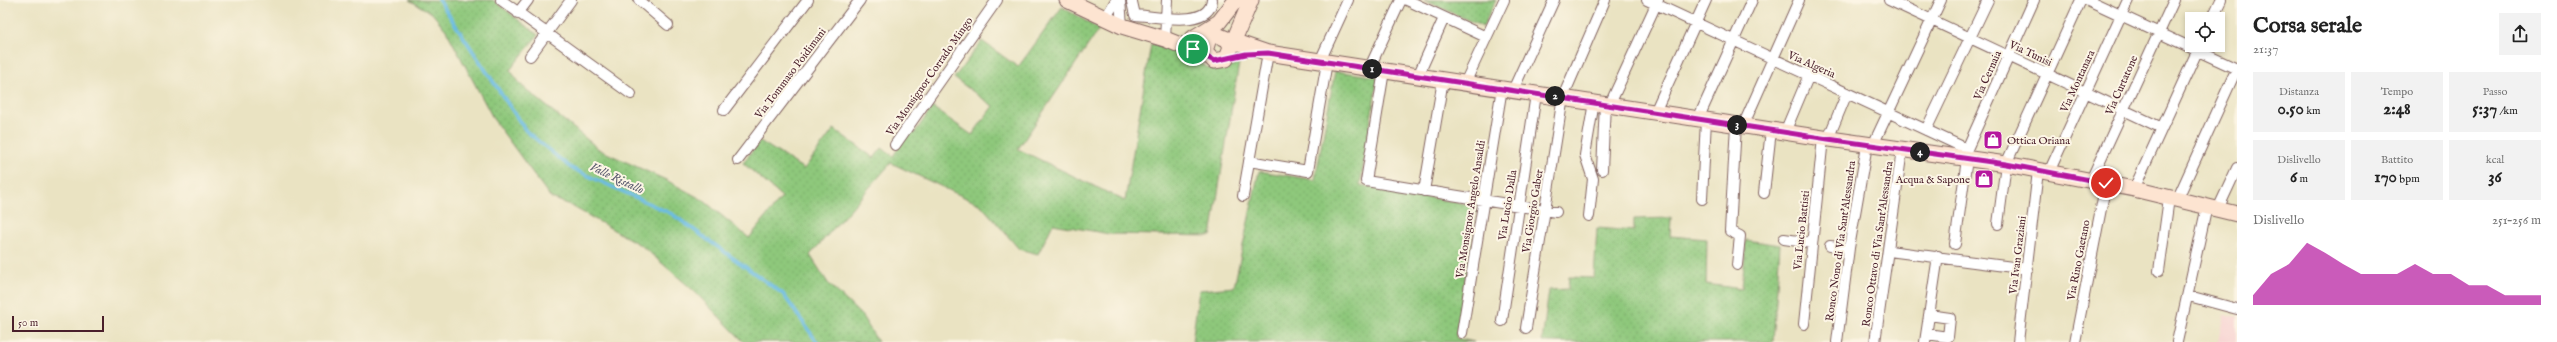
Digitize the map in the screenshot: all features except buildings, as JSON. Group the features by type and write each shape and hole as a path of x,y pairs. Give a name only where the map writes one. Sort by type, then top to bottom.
{"street":[{"path":"501,0 631,94"},
{"path":"518,12 528,0"},
{"path":"530,56 571,0"},
{"path":"639,0 668,25"},
{"path":"724,110 808,0"},
{"name":"Via Tommaso Poidimani","path":"738,160 860,0"},
{"name":"Via Monsignor Corrado Mingo","path":"895,145 997,0"},
{"path":"1067,0 1105,19 1122,26 1165,38 1207,56 1214,61 1225,43 1239,26 1251,0"},
{"path":"1105,19 1116,0"},
{"path":"1120,0 1122,26"},
{"path":"1165,38 1167,0"},
{"path":"1132,2 1135,15 1196,19 1206,14 1212,0"},
{"path":"1192,38 1219,22 1237,0"},
{"path":"1225,43 1237,0"},
{"path":"1249,160 1308,171 1323,61 1348,0"},
{"path":"1369,68 1401,0"},
{"path":"1407,0 1486,38"},
{"path":"1465,83 1504,0"},
{"name":"Via Monsignor Angelo Ansaldi","path":"1462,333 1484,201 1508,89 1554,0"},
{"name":"Via Giorgio Gaber","path":"1526,328 1543,210 1563,97 1605,0"},
{"path":"1655,112 1706,0"},
{"path":"1702,199 1702,120 1733,41 1752,0"},
{"path":"1737,265 1740,236 1730,231 1739,125 1773,60 1799,0"},
{"name":"Via Tunisi","path":"1891,0 2162,128"},
{"name":"Ronco Nono di Via Sant'Alessandra","path":"1838,342 1849,248 1870,145 1888,113 1941,0"},
{"path":"1926,130 1988,0"},
{"name":"Via Cernaia","path":"1955,244 1964,155 2034,0"},
{"path":"1998,224 2006,164 2081,0"},
{"path":"2088,0 2185,43"},
{"name":"Via Montanara","path":"2043,171 2085,91 2128,0"},
{"name":"Via Curtatone","path":"2098,182 2123,110 2174,0"},
{"path":"2215,12 2221,0"},
{"path":"1589,216 1592,179 1586,155 1603,103 1654,1"},
{"name":"Via Algeria","path":"1654,1 1695,24 1926,130 1964,155"},
{"path":"1418,76 1444,18"},
{"path":"1239,26 1244,42 1250,48"},
{"path":"1165,38 1192,38 1225,43 1268,53"},
{"path":"1207,56 1206,42 1225,43 1268,53 1603,103 1702,120 1902,150 1964,155 2134,189 2237,214"},
{"path":"2134,189 2197,52"},
{"path":"2159,271 2173,199 2237,68 2207,52"},
{"path":"1243,196 1268,53"},
{"path":"1384,71 1366,181 1556,212"},
{"path":"1764,193 1778,131 1809,75"},
{"path":"1424,191 1443,80"},
{"name":"Via Lucio Battisti","path":"1804,324 1812,242 1825,138 1847,93"},
{"name":"Via Lucio Dalla","path":"1502,321 1536,94"},
{"path":"1602,170 1603,103"},
{"name":"Ronco Ottavo di Via Sant'Alessandra","path":"1875,342 1902,150"},
{"path":"2177,342 2188,296 2213,208 2237,168"},
{"name":"Via Ivan Graziani","path":"2018,342 2043,171"},
{"name":"Via Rino Gaetano","path":"2075,342 2098,182"},
{"path":"1784,239 1812,242"},
{"path":"1830,246 1849,248"},
{"path":"1888,250 2028,269"},
{"path":"1929,315 1950,318 1948,337 1926,338 1929,315 1938,256"},
{"path":"2188,296 2237,309"}],"shaded area":[{"path":"2224,314 2237,317 2237,342 2218,342"}],"green space":[{"path":"409,0 493,0 538,35 510,70 522,86 600,150 666,180 703,200 749,238 782,197 743,163 760,141 804,169 834,129 874,158 882,148 893,156 910,131 914,134 932,107 972,135 993,106 954,78 982,41 1018,67 1062,7 1099,29 1018,149 1125,201 1151,44 1179,49 1201,64 1213,69 1220,70 1229,68 1239,63 1211,236 1109,234 1053,224 1038,254 1019,249 981,205 891,163 810,255 828,283 862,316 878,342 744,342 693,290 642,246 568,204 551,198 494,120 446,30 432,13"},
{"path":"1424,0 1496,0 1483,27"},
{"path":"1335,71 1378,77 1360,185 1477,206 1456,338 1474,342 1192,342 1199,290 1234,287 1259,171 1315,180"},
{"path":"1671,218 1670,236 1707,239 1706,284 1742,289 1746,240 1780,245 1773,342 1542,342 1549,290 1568,289 1569,277 1594,278 1597,228 1634,231 1634,219"}],"waterway":[{"name":"Valle Ristallo","path":"439,0 526,131 571,168 672,214 783,294 817,342"}],"place":[{"name":"Ottica Oriana","path":"1993,140"},
{"name":"Acqua & Sapone","path":"1984,179"}],"route":[{"path":"1193,49 1214,61 1246,54 1268,53 1610,104 1894,149 2006,164 2106,183"}]}
